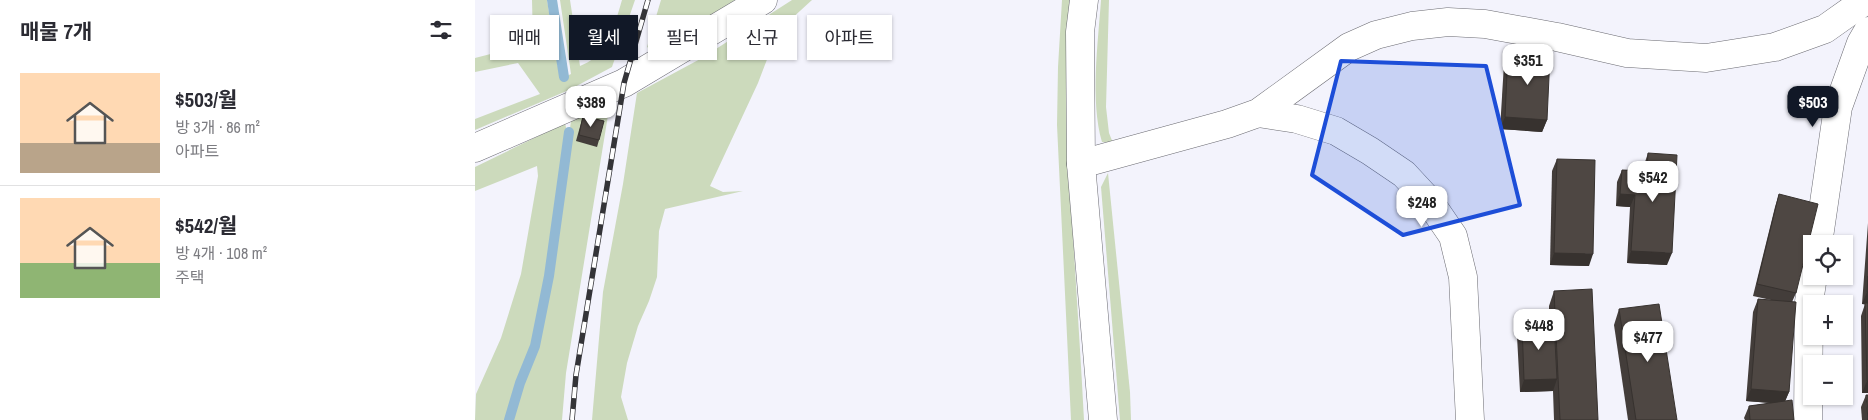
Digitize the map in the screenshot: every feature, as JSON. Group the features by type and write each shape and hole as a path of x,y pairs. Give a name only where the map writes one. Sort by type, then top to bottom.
{"street":[{"path":"475,148 624,83 763,0"},
{"path":"1084,0 1080,32 1079,72 1081,164 1103,420"},
{"path":"1081,164 1227,124 1258,113 1349,47 1376,35 1412,26 1448,22 1485,24 1557,37 1627,53 1706,58 1775,47 1825,29 1866,0"},
{"path":"1819,235 1838,107 1861,43 1868,30"},
{"path":"1258,113 1297,119 1336,131 1404,174 1429,201 1453,236 1463,277 1470,420"},
{"path":"1808,420 1809,302 1812,285"}],"highlighted area":[{"path":"1341,61 1486,66 1520,205 1403,235 1312,175"}],"green space":[{"path":"532,0 547,0 549,15 532,15"},
{"path":"560,0 570,0 572,15 569,15 569,60 579,60 580,66 590,60 614,60 612,67 569,90 475,130 475,119 540,94 518,63 475,72 475,58 490,54 490,60 557,60 560,79 571,74"},
{"path":"622,0 635,0 630,15 618,15"},
{"path":"661,0 735,0 712,15 657,15"},
{"path":"792,0 812,0 796,15 769,15"},
{"path":"1062,0 1070,0 1068,105 1084,420 1071,420 1057,125"},
{"path":"1101,0 1109,0 1106,107 1109,133 1113,143 1102,142 1096,108 1096,72"},
{"path":"727,42 727,60 767,60 710,186 723,192 743,191 665,209 659,231 657,277 638,326 627,363 621,397 628,420 592,420 603,292 623,184 637,93 698,60 717,60 717,48"},
{"path":"610,103 566,373 562,420 511,420 521,383 536,347 550,276 571,121"},
{"path":"565,123 567,132 548,276 533,346 518,382 508,420 475,420 476,394 501,338 521,274 538,176 537,166 475,191 475,167"},
{"path":"1108,173 1130,392 1131,420 1120,420 1101,187"}],"building":[{"path":"1508,52 1550,55 1547,120 1505,117"},
{"path":"583,116 604,121 599,140 579,135"},
{"path":"1648,153 1677,155 1672,253 1631,251 1635,195 1620,194 1622,170 1647,171"},
{"path":"1557,159 1595,160 1593,254 1554,253"},
{"path":"1779,194 1818,204 1810,235 1803,235 1803,265 1796,293 1757,284"},
{"path":"1592,289 1598,420 1560,420 1554,291"},
{"path":"1758,299 1796,302 1789,392 1751,389"},
{"path":"1865,303 1868,303 1868,381 1867,381"},
{"path":"1659,304 1677,420 1636,420 1619,309"},
{"path":"1554,322 1557,379 1524,380 1522,324"},
{"path":"1866,395 1868,395 1868,420"},
{"path":"1792,400 1794,420 1750,420 1749,406"}],"waterway":[{"path":"552,0 564,77"},
{"path":"509,420 520,383 535,346 549,276 569,132"}],"railway":[{"path":"572,420 576,375 624,83 648,0"}]}
